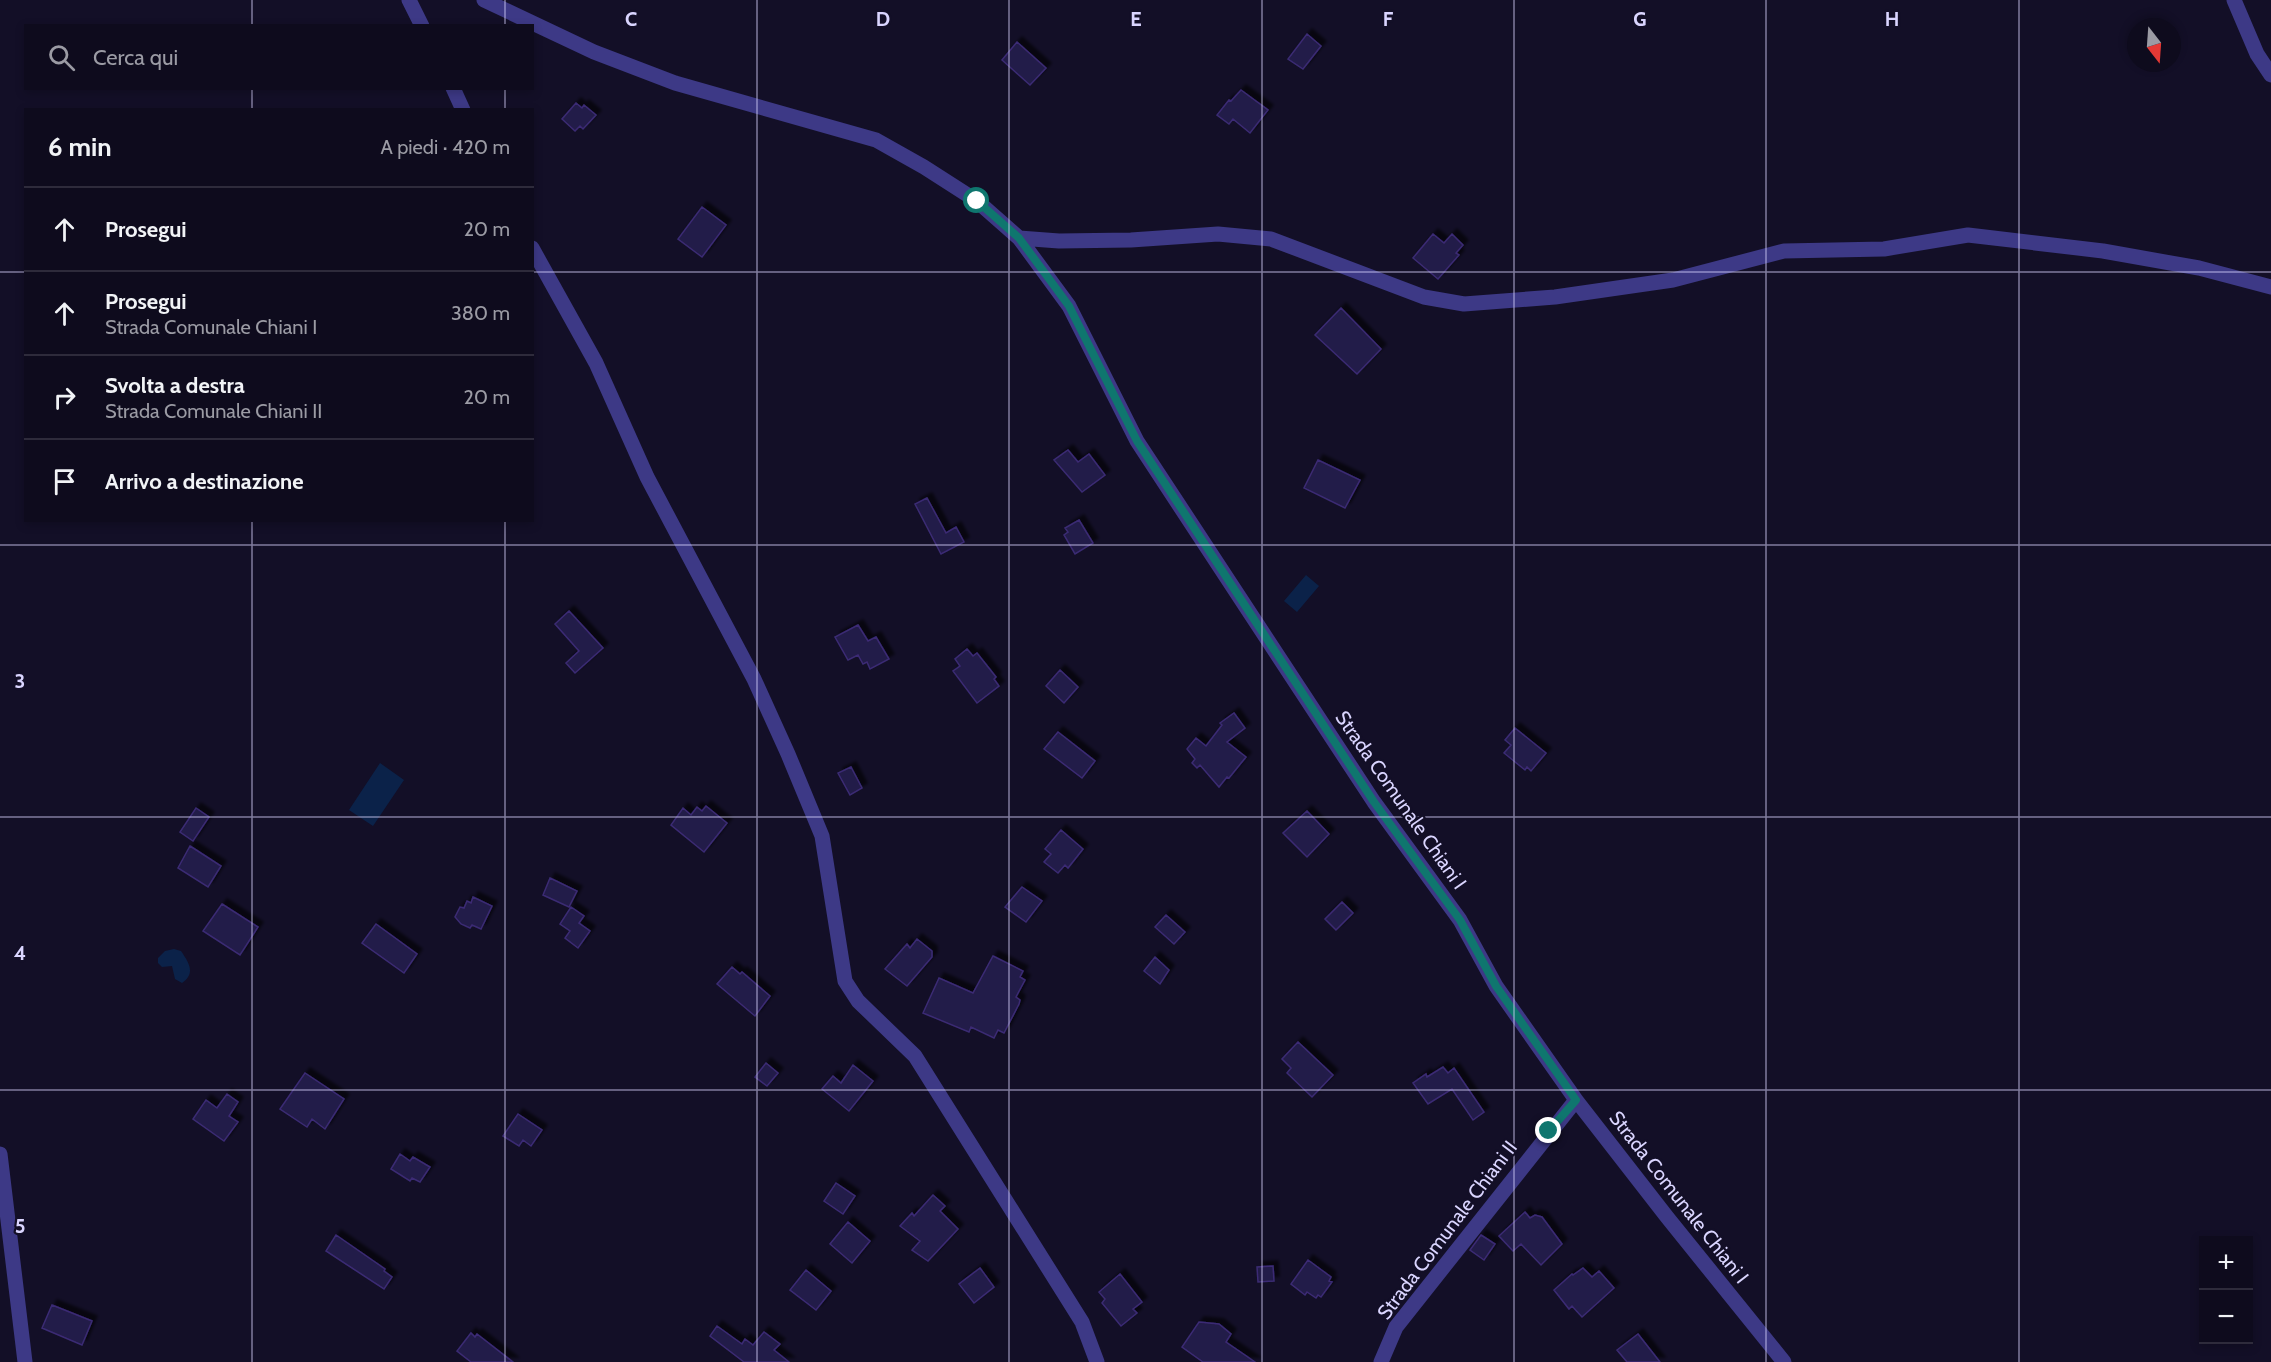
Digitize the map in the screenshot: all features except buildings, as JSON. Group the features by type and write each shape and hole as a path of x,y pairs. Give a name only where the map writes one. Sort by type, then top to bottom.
{"street":[{"path":"409,0 421,24"},
{"name":"Strada Comunale Chiani I","path":"484,0 594,52 675,83 876,140 977,201 1019,238 1069,306 1137,441 1348,765 1460,920 1496,986 1576,1100 1784,1362"},
{"path":"2234,0 2257,54 2271,75"},
{"path":"454,90 463,108"},
{"path":"1019,238 1080,241 1218,234 1271,239 1424,297 1464,304 1555,297 1673,280 1784,251 1884,249 1968,236 2103,251 2199,268 2271,287"},
{"path":"534,252 596,363 647,477 754,679 788,754 822,836 845,981 858,1001 915,1056 1082,1322 1097,1362"},
{"name":"Strada Comunale Chiani II","path":"1380,1362 1396,1327 1576,1100"},
{"path":"0,1154 25,1362"}],"water":[{"path":"1306,575 1319,586 1297,612 1284,601"},
{"path":"380,763 404,780 373,826 349,810"},
{"path":"174,949 181,951 190,968 189,975 182,983 175,979 172,966 162,967 158,963 158,958 165,951"}],"route":[{"path":"977,201 1019,238 1069,306 1137,441 1374,802 1460,920 1496,986 1576,1100 1549,1131"}]}
